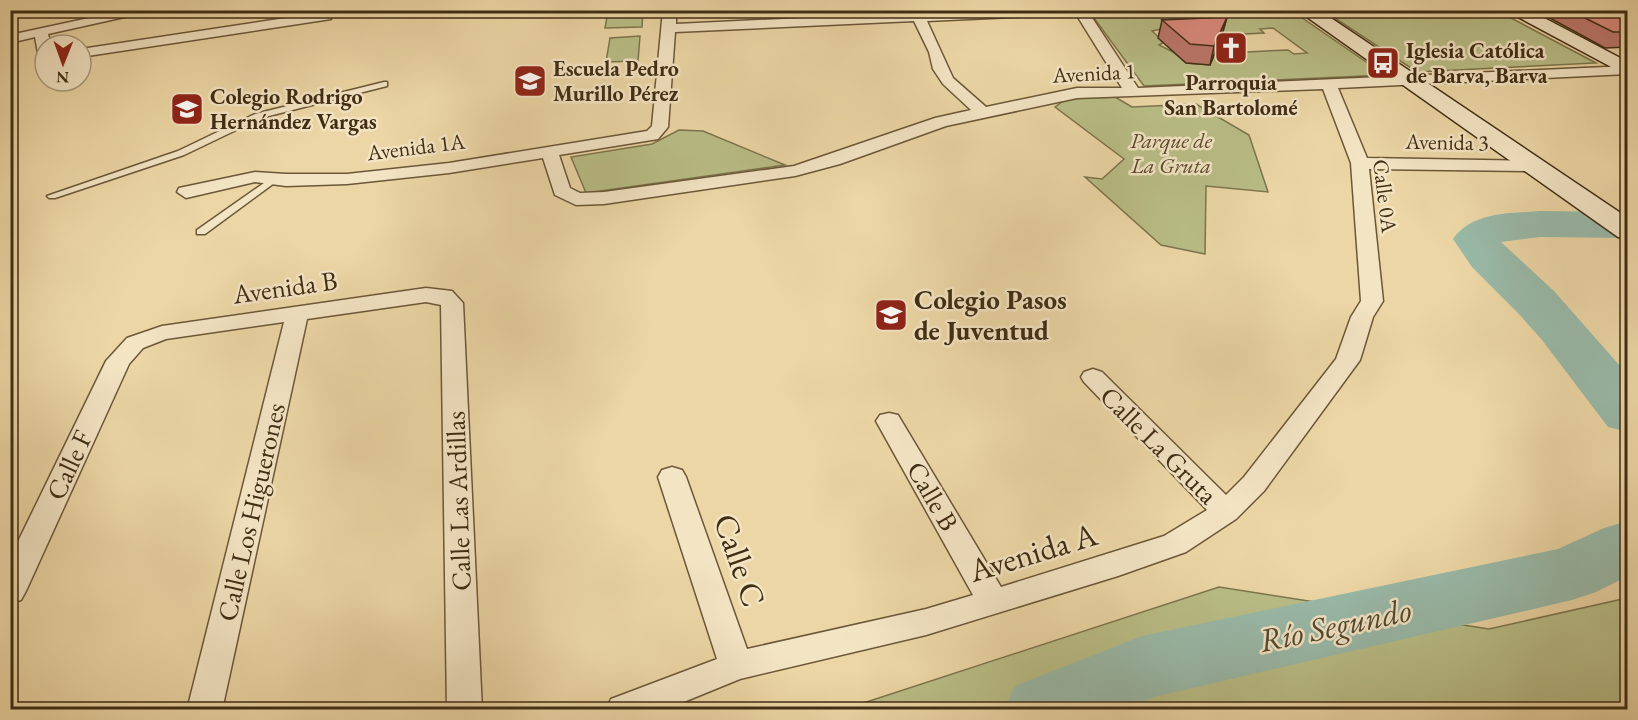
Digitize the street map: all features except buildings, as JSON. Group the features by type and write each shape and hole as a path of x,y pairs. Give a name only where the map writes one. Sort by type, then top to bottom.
{"main road":[{"path":"1306,10 1628,231"},
{"path":"1514,10 1627,70"}],"street":[{"path":"10,39 150,10"},
{"path":"670,10 669,28 917,14 1078,10 1133,93"},
{"path":"917,14 936,52 940,69 948,81 984,113"},
{"path":"93,51 326,16"},
{"name":"Avenida 1A","path":"186,192 255,177 347,179 449,168 652,135 660,128 669,28"},
{"name":"Avenida 1","path":"550,153 562,191 576,199 604,198 795,171 834,160 941,122 1077,93 1133,93 1627,70"},
{"name":"Calle 0A","path":"1329,84 1360,163 1372,301 1362,317"},
{"name":"Avenida 3","path":"1360,163 1534,166"},
{"name":"Avenida B","path":"135,343 162,333 426,295 444,296"},
{"name":"Calle Las Ardillas","path":"444,296 452,303 465,710"},
{"name":"Calle Los Higuerones","path":"204,710 297,315"},
{"name":"Avenida A","path":"623,710 736,666 926,622 994,603 1175,544 1226,512 1254,484 1347,360 1362,317"},
{"name":"Calle F","path":"10,591 118,361 135,343"},
{"name":"Calle La Gruta","path":"1093,377 1226,512"},
{"name":"Calle B","path":"889,421 994,603"},
{"name":"Calle C","path":"672,477 736,666"}],"lane":[{"path":"52,196 181,153 258,116 384,84"},
{"path":"201,232 274,179"}],"green space":[{"path":"1180,10 1292,11 1385,75 1144,86 1091,14","holes":["1166,28 1182,37 1264,33 1260,29 1273,28 1307,53 1294,54 1288,50 1203,54 1210,65 1186,63 1173,52 1159,45 1164,42 1152,31"]},
{"path":"608,11 643,11 642,27 605,28"},
{"path":"1324,11 1498,11 1596,63 1417,72"},
{"path":"640,36 638,61 606,62 610,38"},
{"name":"Parque de La Gruta","path":"1115,97 1132,107 1196,104 1249,135 1268,192 1206,186 1205,254 1161,245 1085,177 1102,179 1124,159 1055,107 1066,99"},
{"path":"679,130 703,131 785,165 586,193 571,157 652,144"},
{"path":"1219,587 1489,629 1627,598 1627,709 845,709"}],"waterway":[{"name":"Río Segundo","path":"1628,225 1540,224 1490,229 1476,239 1481,249 1495,265 1536,302 1560,329 1628,414"},
{"name":"Río Segundo","path":"1043,710 1142,668 1572,573 1628,546"}],"place":[{"name":"Parroquia San Bartolomé","path":"1231,48"},
{"name":"Iglesia Católica de Barva, Barva","path":"1383,63"},
{"name":"Escuela Pedro Murillo Pérez","path":"530,81"},
{"name":"Colegio Rodrigo Hernández Vargas","path":"187,109"},
{"name":"Colegio Pasos de Juventud","path":"891,315"}]}
